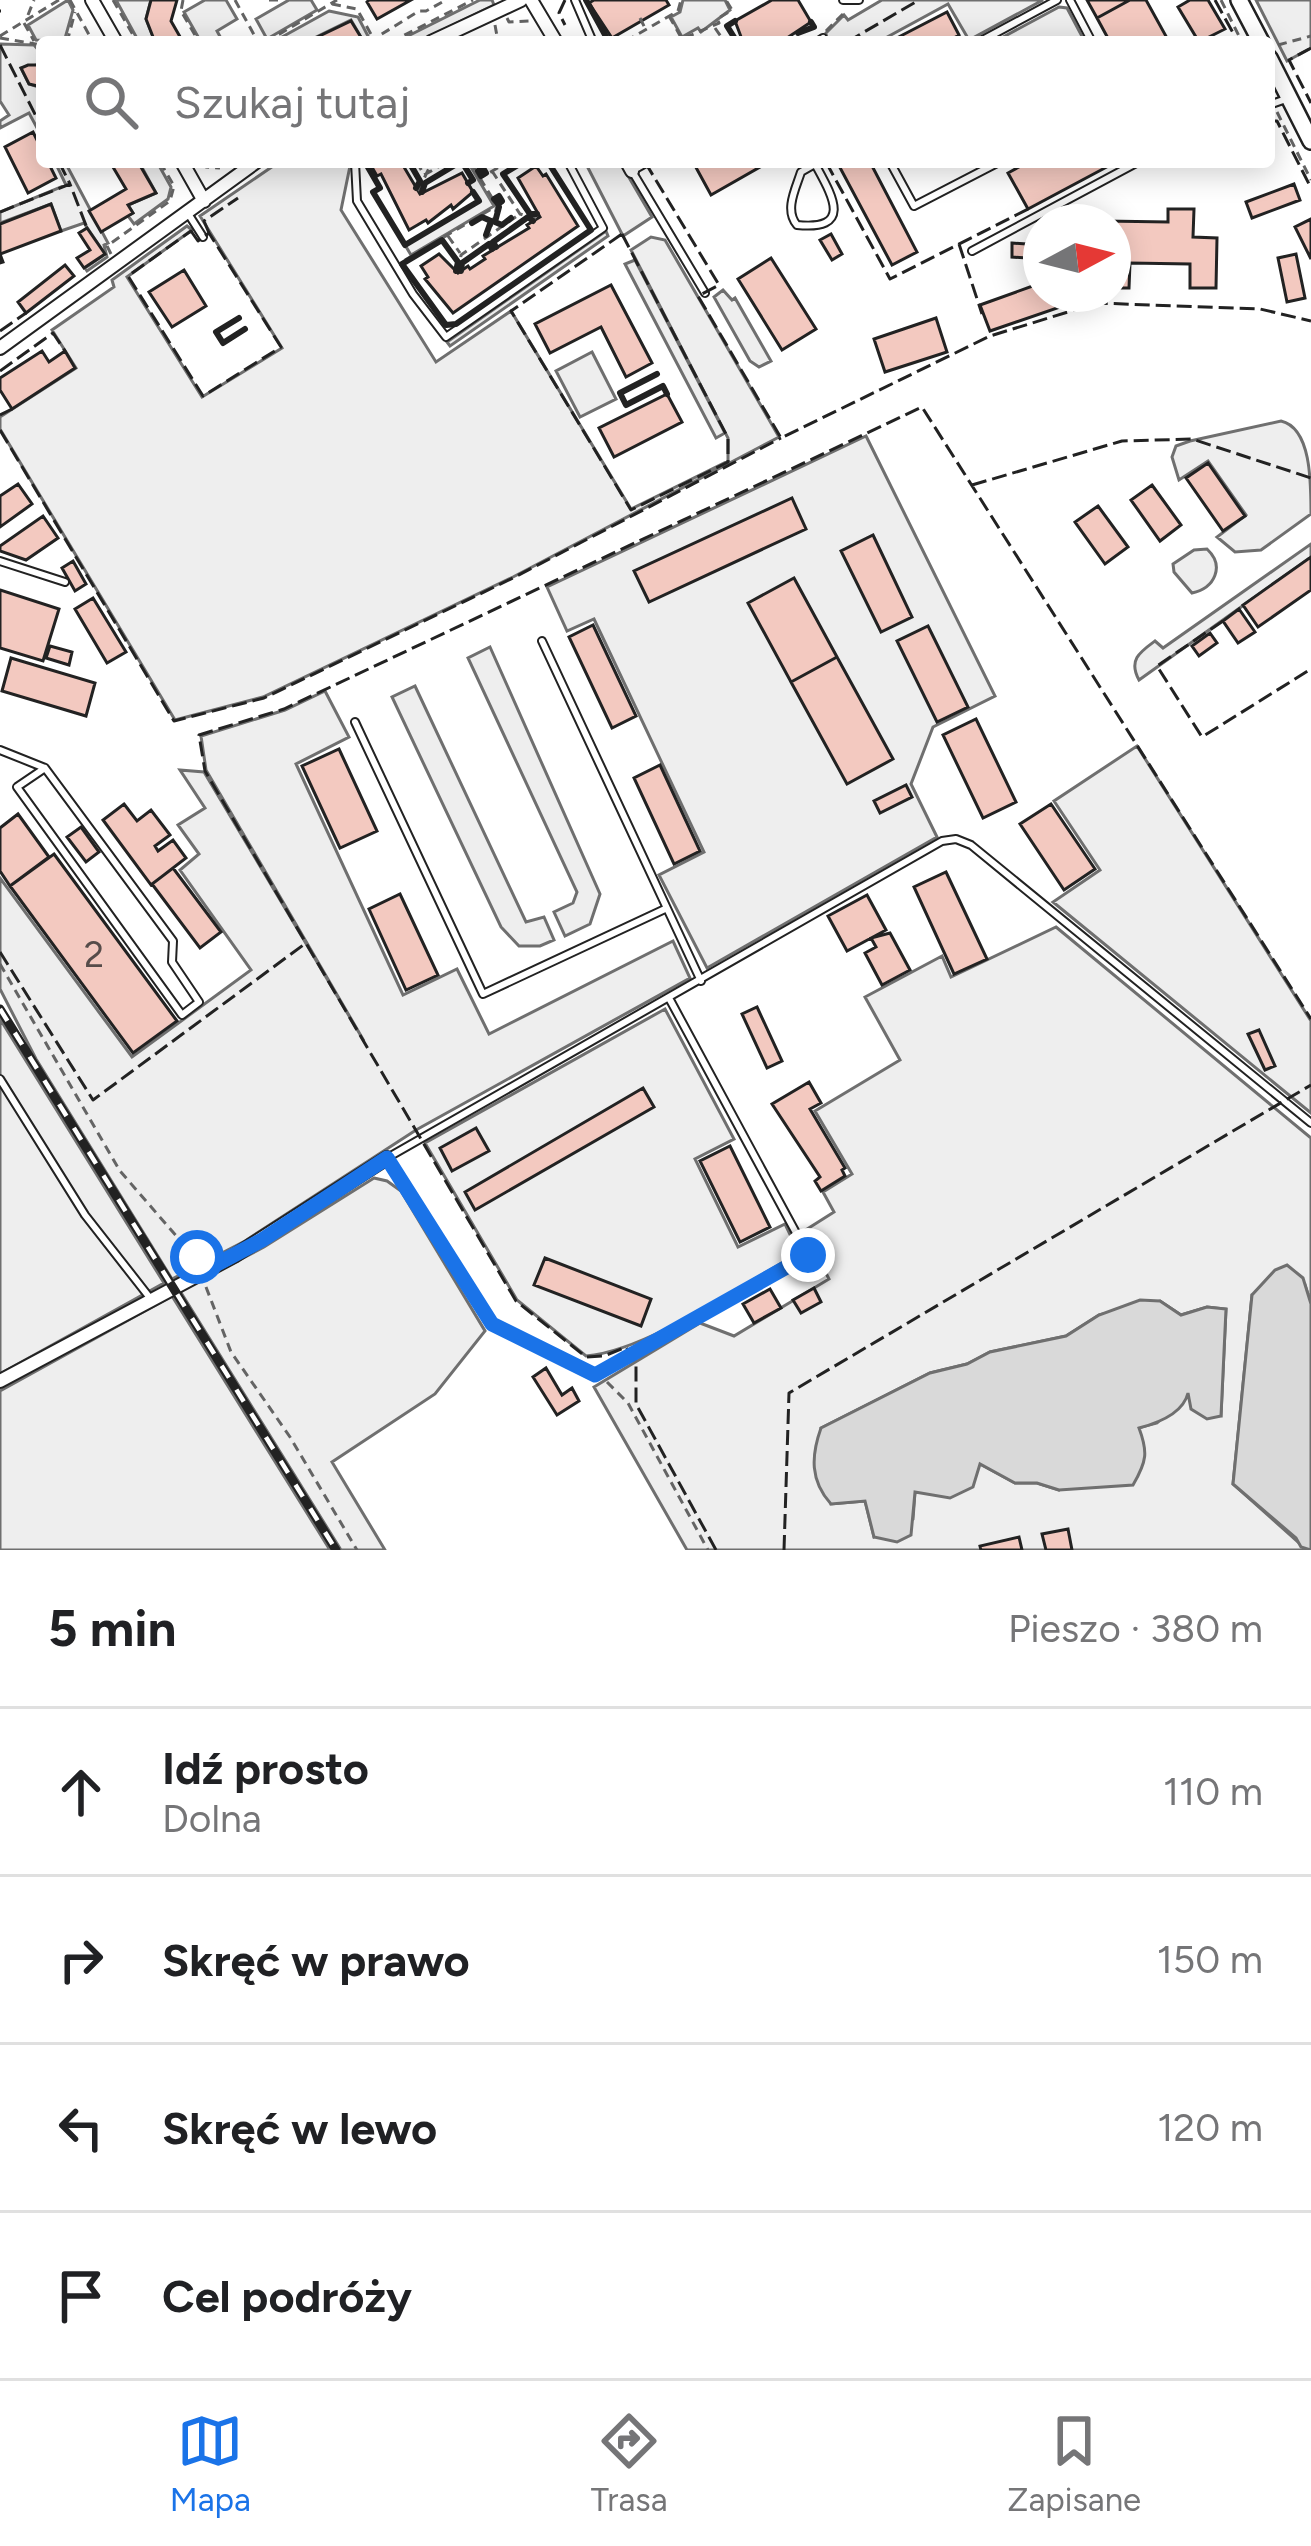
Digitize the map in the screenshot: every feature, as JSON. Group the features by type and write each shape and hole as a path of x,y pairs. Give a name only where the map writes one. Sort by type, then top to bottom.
{"street":[{"path":"92,0 113,36"},
{"path":"444,36 521,0"},
{"path":"531,0 552,36"},
{"path":"1239,0 1258,36"},
{"path":"1277,102 1311,141"},
{"path":"185,168 203,201"},
{"path":"0,348 248,168"},
{"path":"0,1381 262,1240 387,1158"}],"lane":[{"path":"575,0 590,36"},
{"path":"846,1 860,0"},
{"path":"990,36 1058,0"},
{"path":"1070,0 1089,36"},
{"path":"355,168 357,201 413,294 446,338 603,228 571,168"},
{"path":"630,168 705,292"},
{"path":"807,168 801,172 791,203 792,219 797,225 819,226 835,212 834,199 817,168"},
{"path":"893,168 914,206 987,168"},
{"path":"972,251 1127,168"},
{"path":"187,212 203,237"},
{"path":"0,561 65,581"},
{"path":"542,641 701,981"},
{"path":"355,722 483,994 665,909"},
{"path":"0,750 45,768 173,941 172,962 199,1002 182,1015 17,787 45,768"},
{"path":"669,998 808,1255 595,1375 492,1324 387,1158 942,841 970,844 1311,1123"},
{"path":"0,1079 85,1215 150,1299"}],"path":[{"path":"34,0 25,21 35,43"},
{"path":"0,37 59,0"},
{"path":"70,0 90,36"},
{"path":"113,0 133,36"},
{"path":"183,0 181,10 196,36"},
{"path":"235,0 255,36"},
{"path":"269,0 280,0"},
{"path":"318,0 323,8"},
{"path":"276,36 337,0"},
{"path":"377,36 418,11 449,0 456,8"},
{"path":"395,25 402,36 473,0"},
{"path":"633,36 677,11 680,0"},
{"path":"690,36 719,23 732,10 726,0"},
{"path":"1221,0 1239,36"},
{"path":"823,36 846,1"},
{"path":"330,4 357,9 368,36"},
{"path":"69,36 76,10"},
{"path":"418,11 425,22"},
{"path":"669,16 680,36"},
{"path":"640,18 646,29"},
{"path":"0,22 10,29"},
{"path":"495,23 497,36"},
{"path":"714,27 720,36"},
{"path":"1275,46 1311,36"},
{"path":"0,37 35,43"},
{"path":"1277,102 1311,180"},
{"path":"113,242 170,201 174,186 164,168"},
{"path":"422,168 426,174"},
{"path":"418,191 429,168"},
{"path":"426,174 436,168"},
{"path":"474,168 497,206 488,236 494,248"},
{"path":"480,178 498,168"},
{"path":"492,172 520,214 536,219"},
{"path":"401,262 510,198"},
{"path":"461,255 520,214"},
{"path":"447,235 461,255 459,272"},
{"path":"0,964 120,1171 197,1257 231,1352 290,1437 357,1550"},
{"path":"595,1375 628,1402 708,1550"}],"shaded area":[{"path":"68,0 73,10 66,36 36,36 36,40 28,25"},
{"path":"116,0 151,0 146,19 153,36 136,36"},
{"path":"205,0 226,0 237,19 217,31 220,36 198,36 184,12"},
{"path":"289,0 311,0 317,10 272,36 265,36 256,19"},
{"path":"480,0 492,0 494,5 430,36 408,36"},
{"path":"683,0 725,0 730,10 701,32 698,28 684,36 671,17 680,12"},
{"path":"882,0 1043,0 976,36 967,36 948,4 889,36 826,36 844,15 848,20"},
{"path":"1256,0 1311,0 1311,48 1287,61"},
{"path":"1059,7 1067,8 1082,36 1005,36"},
{"path":"329,11 358,17 368,36 360,36 351,20 318,36 284,36"},
{"path":"0,44 34,45 36,65 21,68 29,84 36,86 36,126 29,113 0,128 0,121 9,115 0,101"},
{"path":"58,168 68,168 108,243 104,245 107,257 87,271 105,254 84,223 61,231 51,204 0,223 0,212 66,185"},
{"path":"142,168 160,168 171,187 168,199 134,224 128,205 156,193"},
{"path":"270,168 350,168 341,210 436,362 511,311 631,509 728,461 728,438 631,250 651,237 665,240 779,437 513,577 263,697 175,720 0,429 0,417 76,368 52,330 114,287 112,280 187,226 192,230 127,277 202,397 282,348 200,216"},
{"path":"466,168 472,168 494,206 411,255 405,245 478,202 468,183 473,180"},
{"path":"588,168 623,168 652,217 623,236"},
{"path":"606,231 608,236 450,346 447,342"},
{"path":"635,260 725,433 716,438 625,264"},
{"path":"723,290 735,298 771,361 759,367 750,361 714,297"},
{"path":"592,352 616,399 580,417 556,371"},
{"path":"1281,421 1291,426 1304,445 1311,514 1261,550 1235,552 1217,537 1246,515 1208,461 1179,480 1172,457 1176,446 1190,441"},
{"path":"866,436 995,696 933,727 911,784 937,837 707,968 659,875 704,852 594,619 567,631 547,587"},
{"path":"1311,544 1311,557 1139,680 1135,662 1155,641 1163,648"},
{"path":"1207,549 1215,562 1215,576 1192,593 1173,564 1194,550"},
{"path":"490,647 600,894 590,924 565,936 554,912 573,903 577,892 468,658"},
{"path":"415,686 526,922 544,917 554,940 519,946 501,927 392,697"},
{"path":"325,691 349,737 296,764 403,995 457,969 489,1034 673,941 690,978 416,1130 245,1241 172,1279 36,1059 0,989 0,878 132,1057 251,970 180,870 199,854 178,825 205,808 180,770 204,772 364,1041 206,770 201,736 285,710"},
{"path":"1137,746 1311,1021 1311,1113 1053,902 1100,870 1054,801"},
{"path":"1056,927 1311,1138 1311,1304 1305,1285 1252,1295 1233,1484 1307,1550 687,1550 594,1387 700,1323 734,1336 829,1279 804,1231 834,1212 823,1192 852,1174 815,1111 900,1060 865,997 942,956 951,977","holes":["1160,1301 1181,1315 1207,1307 1226,1309 1221,1415 1188,1392 1157,1423 1138,1428 1059,1490 1015,1483 980,1464 931,1493 915,1492 913,1519 874,1537 865,1501 831,1504 821,1428 930,1373 967,1364 990,1352 1066,1336 1099,1315"]},
{"path":"665,1009 734,1139 695,1159 738,1247 785,1224 799,1253 665,1329 586,1356 517,1300 425,1143"},
{"path":"0,1019 164,1283 0,1374"},
{"path":"374,1178 401,1191 485,1331 435,1394 332,1462 385,1550 341,1550 180,1291 264,1247"},
{"path":"1287,1265 1303,1278 1311,1304 1311,1550 1301,1547 1233,1484 1252,1295 1275,1270"},
{"path":"172,1296 330,1550 0,1550 0,1391"},
{"path":"1140,1300 1160,1301 1181,1315 1207,1307 1226,1309 1221,1416 1207,1419 1191,1409 1188,1393 1175,1412 1139,1428 1145,1456 1133,1485 1059,1490 1015,1483 980,1464 973,1487 950,1498 915,1492 911,1535 897,1542 874,1537 865,1501 831,1504 824,1495 814,1468 821,1428 930,1373 967,1364 990,1352 1066,1336 1099,1315"}],"building":[{"path":"151,0 177,0 171,21 180,36 153,36 146,19"},
{"path":"369,0 411,0 377,19"},
{"path":"666,0 669,5 611,36 589,3"},
{"path":"772,0 798,0 811,22 790,36 741,36 735,21"},
{"path":"1087,0 1130,0 1097,18"},
{"path":"1130,0 1146,0 1166,36 1107,36 1097,18"},
{"path":"1190,0 1208,0 1225,29 1195,36 1178,7"},
{"path":"947,12 959,35 957,36 901,36"},
{"path":"351,21 360,36 320,36"},
{"path":"36,65 36,86 29,84 21,68"},
{"path":"33,132 36,168 51,168 56,178 28,193 5,147"},
{"path":"114,168 141,168 156,193 128,205 133,213 101,232 89,211 126,189"},
{"path":"372,168 405,168 420,194 462,173 473,192 453,209 451,205 428,223 409,230 381,174 377,176"},
{"path":"533,168 546,174 578,226 453,313 425,279 421,266 439,254 458,273 470,269 529,228 540,217 518,178"},
{"path":"696,168 758,168 711,195"},
{"path":"840,168 873,168 917,252 892,265"},
{"path":"1017,168 1105,168 1037,204 1025,204 1008,173"},
{"path":"1294,184 1300,200 1252,218 1246,202"},
{"path":"51,204 61,231 0,254 0,224"},
{"path":"1168,209 1194,209 1193,237 1217,238 1216,288 1190,288 1190,264 1131,263 1131,221 1168,222"},
{"path":"1311,219 1311,259 1295,227"},
{"path":"87,228 105,254 84,268 77,258 90,250 79,233"},
{"path":"831,234 842,254 832,260 820,240"},
{"path":"1012,243 1023,244 1023,258 1012,257"},
{"path":"1296,254 1305,298 1287,302 1278,258"},
{"path":"771,258 816,329 782,350 738,279"},
{"path":"65,265 74,276 26,313 18,302"},
{"path":"184,270 206,306 172,327 149,292"},
{"path":"611,285 652,363 626,377 601,327 550,353 535,324"},
{"path":"1023,289 1023,312 1046,312 990,331 980,305"},
{"path":"936,318 947,352 885,372 874,339"},
{"path":"42,351 49,362 65,351 75,368 12,409 0,390 0,378"},
{"path":"667,394 682,422 614,457 599,428"},
{"path":"1208,463 1245,516 1223,531 1186,478"},
{"path":"18,484 32,504 0,527 0,496"},
{"path":"1152,485 1181,525 1160,541 1131,500"},
{"path":"792,498 806,529 649,602 634,571"},
{"path":"1098,506 1128,547 1105,564 1075,522"},
{"path":"43,516 58,538 26,560 0,551 0,546"},
{"path":"873,535 912,617 881,632 841,551"},
{"path":"1311,557 1311,590 1258,627 1243,605"},
{"path":"73,561 86,584 75,591 62,568"},
{"path":"794,578 837,657 791,682 748,603"},
{"path":"0,590 59,609 43,661 0,648"},
{"path":"93,598 126,652 107,663 75,609"},
{"path":"1239,609 1255,632 1238,643 1223,621"},
{"path":"593,625 636,716 612,728 569,637"},
{"path":"928,626 968,707 937,722 897,641"},
{"path":"1210,633 1217,643 1199,656 1192,646"},
{"path":"50,646 72,652 69,665 46,658"},
{"path":"837,657 893,759 847,784 791,682"},
{"path":"11,658 95,683 86,716 2,691"},
{"path":"976,719 1016,802 983,818 943,735"},
{"path":"339,749 377,831 340,848 302,766"},
{"path":"660,765 700,851 674,864 634,778"},
{"path":"906,785 912,797 880,813 874,801"},
{"path":"124,804 137,821 151,810 170,835 155,846 158,851 173,840 186,858 151,885 103,820"},
{"path":"1051,804 1095,869 1064,890 1020,824"},
{"path":"18,814 49,857 10,886 0,871 0,828"},
{"path":"81,827 99,852 86,862 67,837"},
{"path":"54,854 177,1021 133,1053 10,886"},
{"path":"173,868 221,932 200,948 152,884"},
{"path":"946,872 987,959 954,974 914,887"},
{"path":"400,894 438,975 406,990 369,909"},
{"path":"867,895 886,930 847,951 828,916"},
{"path":"890,933 910,970 882,985 865,953 876,947 871,938"},
{"path":"757,1007 782,1061 767,1068 742,1014"},
{"path":"1259,1030 1275,1066 1265,1070 1248,1034"},
{"path":"809,1082 821,1103 810,1109 845,1168 845,1176 821,1191 815,1181 820,1177 772,1104"},
{"path":"643,1088 654,1107 475,1210 465,1192"},
{"path":"476,1128 489,1151 452,1171 440,1148"},
{"path":"730,1146 770,1227 740,1242 700,1161"},
{"path":"545,1258 651,1299 641,1326 534,1285"},
{"path":"814,1288 821,1302 801,1313 793,1300"},
{"path":"770,1289 781,1308 754,1323 743,1304"},
{"path":"546,1368 562,1395 572,1388 579,1401 557,1415 533,1377"},
{"path":"1068,1529 1072,1550 1046,1550 1042,1534"},
{"path":"1019,1537 1022,1550 981,1550 980,1546"}],"railway":[{"path":"0,1009 336,1550"}],"fence":[{"path":"565,0 559,13 565,25"},
{"path":"857,36 919,0"},
{"path":"1215,0 1235,36"},
{"path":"0,45 36,116"},
{"path":"1311,48 1289,60 1311,103"},
{"path":"1275,121 1311,188"},
{"path":"62,168 70,184"},
{"path":"649,168 719,285 698,296 781,438 990,336 1097,303 1260,309 1311,321"},
{"path":"829,168 890,279 1023,212"},
{"path":"0,212 70,184 87,228"},
{"path":"209,233 204,221 238,198"},
{"path":"191,231 198,241 209,233 281,347 203,396 128,276 191,231"},
{"path":"622,234 728,438 728,462 631,510 511,311 622,234"},
{"path":"959,244 982,314"},
{"path":"0,331 26,313"},
{"path":"0,371 53,333 65,351"},
{"path":"716,1550 636,1404 636,1364 626,1347 586,1357 516,1301 205,771 199,735 284,709 922,407 1311,1019"},
{"path":"0,415 12,409"},
{"path":"0,430 174,721 264,698 513,578 781,438"},
{"path":"972,485 1122,441 1192,439 1311,478"},
{"path":"1223,621 1157,666 1202,737 1311,669"},
{"path":"0,952 93,1100 306,943"},
{"path":"784,1550 789,1393 1311,1085"}],"wall":[{"path":"586,0 606,36"},
{"path":"733,36 727,26 735,21"},
{"path":"798,33 814,27 811,22"},
{"path":"368,168 380,188 373,192 405,245 479,201 473,192"},
{"path":"412,168 420,181 416,188"},
{"path":"422,192 425,183 450,168"},
{"path":"466,168 473,180 468,183"},
{"path":"483,168 486,173 481,176 478,171 483,168"},
{"path":"513,168 503,174 530,214 537,214"},
{"path":"456,271 458,262 442,240 402,264 446,325 456,324 591,230 552,168"},
{"path":"499,196 502,201 498,204 494,199 499,196"},
{"path":"499,207 495,222 502,225 511,218"},
{"path":"472,223 482,217 491,221 486,235"},
{"path":"496,247 493,242 528,217 533,221"},
{"path":"461,271 462,263 489,244 492,249"},
{"path":"239,318 216,332 223,343 245,329"},
{"path":"657,374 620,393 626,405 663,386 667,394"}],"route":[{"path":"197,1257 202,1272 234,1256 387,1158 492,1324 595,1375 808,1255"}]}
